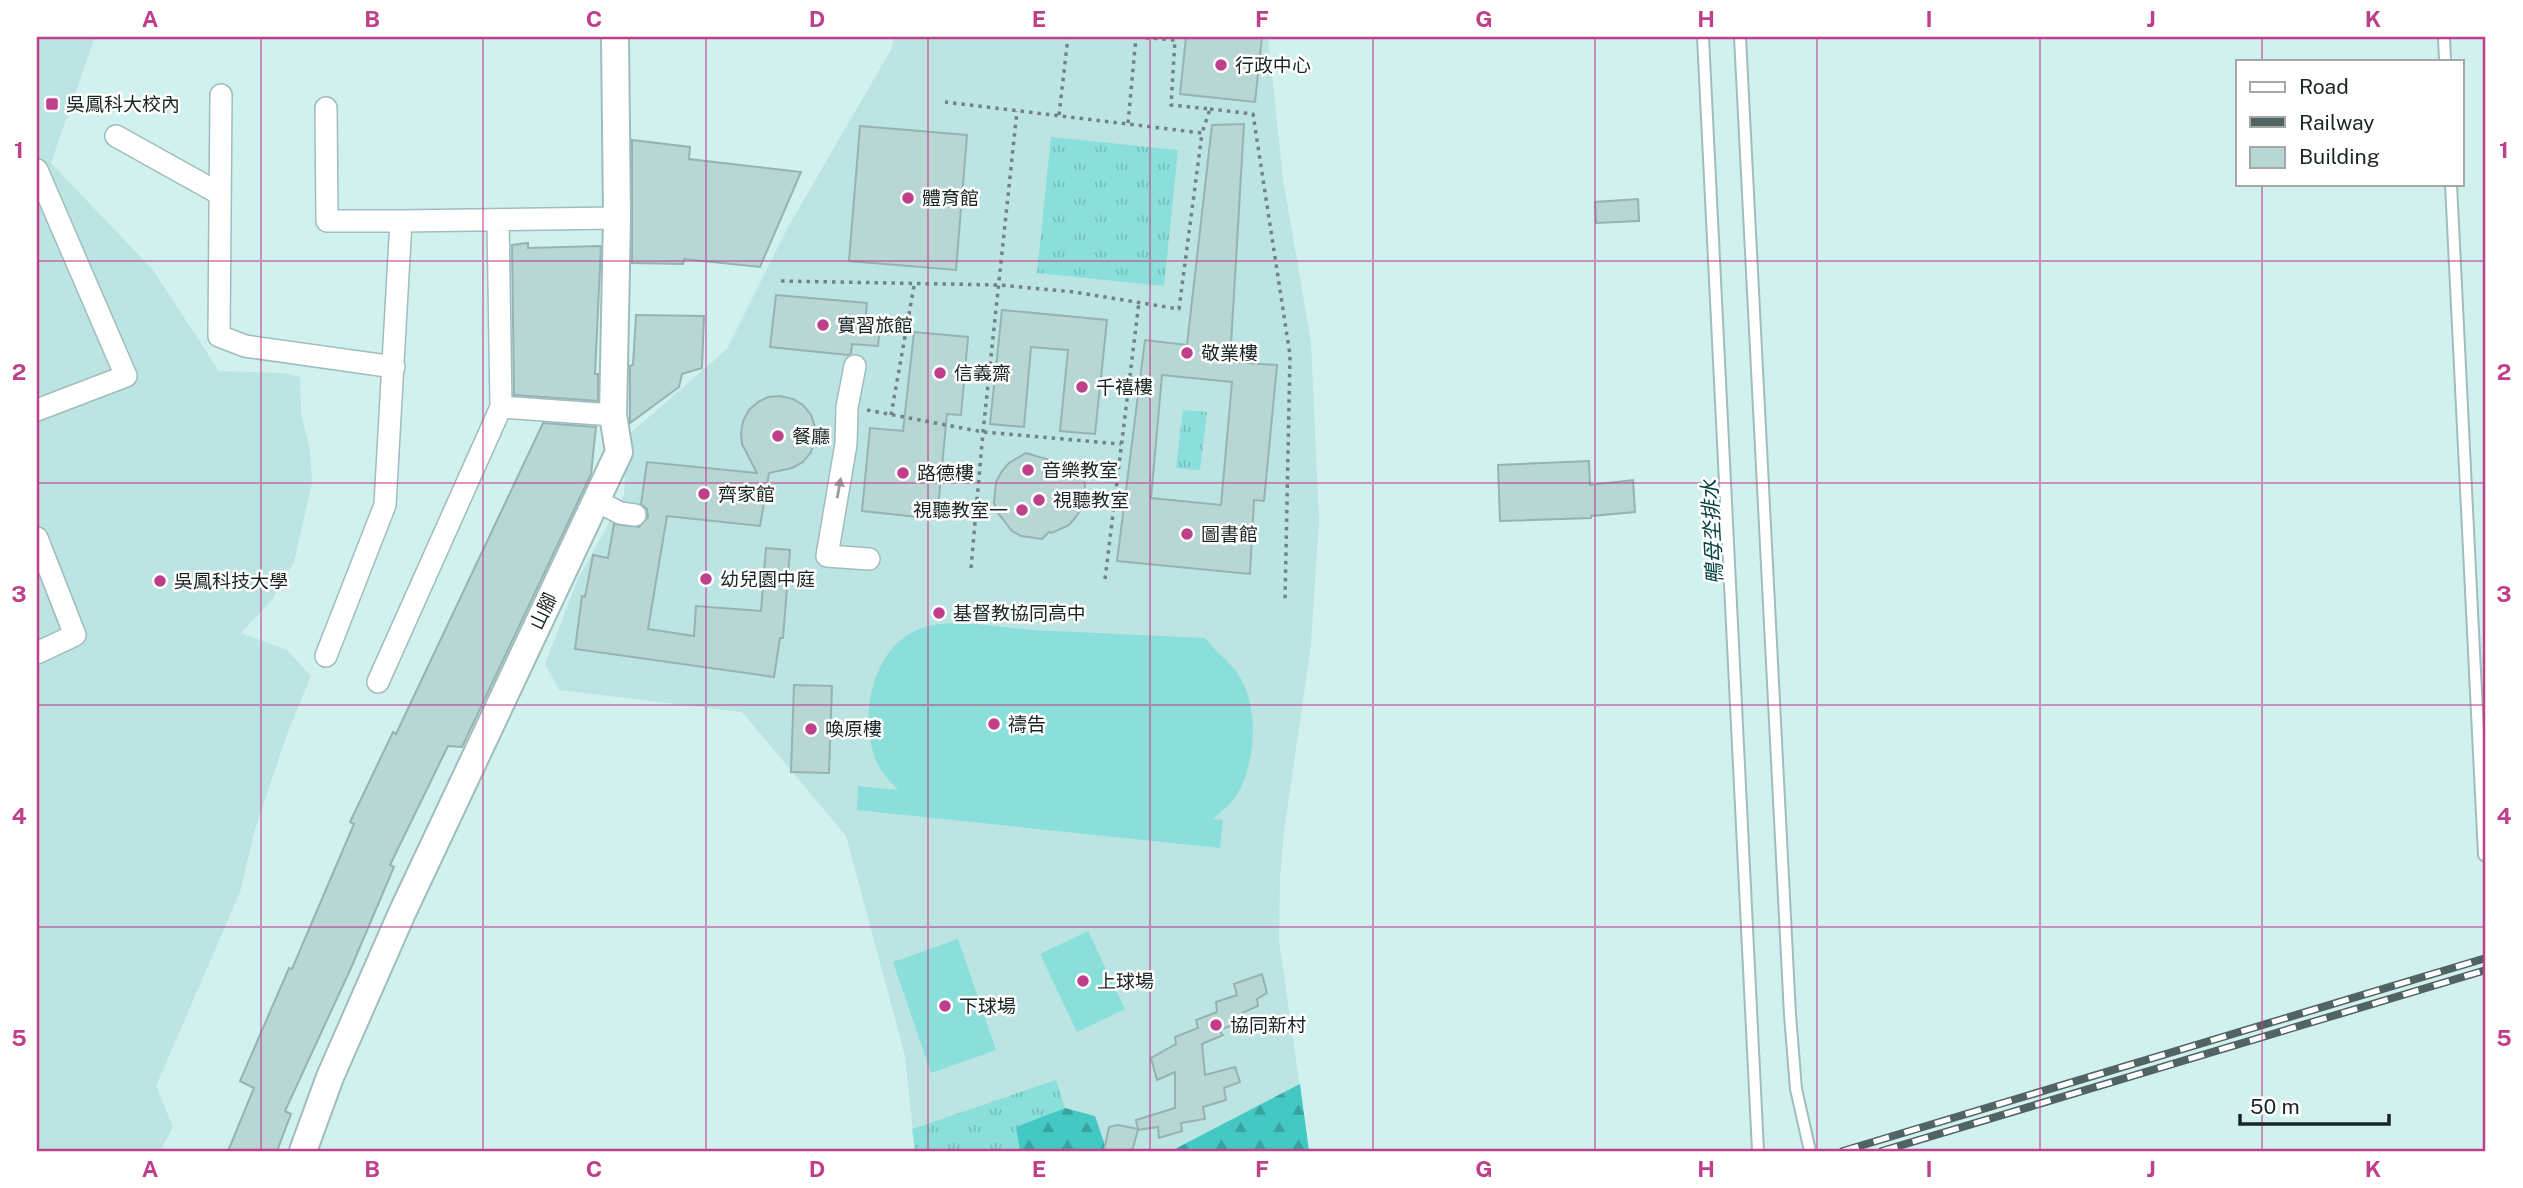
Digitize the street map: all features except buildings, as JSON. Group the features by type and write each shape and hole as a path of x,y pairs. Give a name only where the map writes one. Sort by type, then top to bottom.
{"street":[{"name":"山腳","path":"303,1151 330,1077 402,913 618,452 613,415 617,218 615,37"},
{"path":"221,95 219,336 245,346 394,368"},
{"path":"326,108 327,221 617,218"},
{"path":"116,136 220,194"},
{"path":"37,170 126,376 37,410"},
{"path":"379,682 500,407 498,220"},
{"path":"326,656 385,505 401,221"},
{"path":"855,366 847,407 846,444 827,556 869,559"},
{"path":"500,407 613,415"},
{"path":"595,500 620,513 635,515"},
{"path":"37,538 75,635 37,653"}],"lane":[{"path":"1703,37 1758,1151"},
{"path":"1740,37 1790,1015 1797,1089 1810,1151"},
{"path":"2444,37 2445,60"},
{"path":"2451,186 2484,855"}],"path":[{"path":"1059,116 1068,37"},
{"path":"1128,123 1137,37 1175,40 1171,106 1253,114 1290,355 1286,601"},
{"path":"945,102 1202,133"},
{"path":"781,281 999,285 1074,292 1179,309 1202,133 1210,109"},
{"path":"971,568 982,432 1017,111"},
{"path":"891,415 914,285"},
{"path":"1105,579 1139,302"},
{"path":"847,407 982,432 1121,444"}],"shaded area":[{"name":"吳鳳科技大學","path":"37,37 95,37 51,163 153,270 219,371 284,373 300,377 301,414 310,449 312,483 294,562 272,600 241,633 287,650 311,676 287,734 255,829 240,892 156,1086 173,1127 160,1151 37,1151"},
{"name":"基督教協同高中","path":"894,37 1268,37 1283,179 1311,342 1319,520 1311,645 1284,832 1279,940 1309,1151 915,1151 905,1056 846,836 742,712 559,690 545,664 577,581 624,495 627,436 727,349 788,227 892,48"}],"green space":[{"path":"1051,137 1178,150 1164,286 1037,273"},
{"path":"1183,410 1207,412 1200,470 1176,468"},
{"path":"967,623 1032,630 1205,638 1238,674 1250,702 1252,719 1251,752 1243,783 1234,799 1213,819 1223,820 1220,848 857,810 858,786 898,790 878,765 869,728 873,688 879,669 889,652 903,638 919,629 937,624"},
{"name":"上球場","path":"1088,931 1125,1009 1077,1032 1040,954"},
{"name":"下球場","path":"958,939 996,1050 931,1073 893,962"},
{"path":"1056,1080 1065,1108 1016,1127 1020,1151 915,1151 912,1129"},
{"path":"1300,1084 1309,1151 1171,1151"},
{"path":"1065,1108 1095,1116 1107,1151 1020,1151 1016,1127"}],"railway":[{"path":"1843,1151 2486,958"},
{"path":"1882,1151 2486,970"}],"place":[{"name":"行政中心","path":"1221,65"},
{"name":"吳鳳科大校內","path":"52,104"},
{"name":"體育館","path":"908,198"},
{"name":"實習旅館","path":"823,325"},
{"name":"敬業樓","path":"1187,353"},
{"name":"信義齋","path":"940,373"},
{"name":"千禧樓","path":"1082,387"},
{"name":"餐廳","path":"778,436"},
{"name":"音樂教室","path":"1028,470"},
{"name":"路德樓","path":"903,473"},
{"name":"齊家館","path":"704,494"},
{"name":"視聽教室","path":"1039,500"},
{"name":"視聽教室一","path":"1022,510"},
{"name":"圖書館","path":"1187,534"},
{"name":"幼兒園中庭","path":"706,579"},
{"name":"吳鳳科技大學","path":"160,581"},
{"name":"基督教協同高中","path":"939,613"},
{"name":"禱告","path":"994,724"},
{"name":"喚原樓","path":"811,729"},
{"name":"上球場","path":"1083,981"},
{"name":"下球場","path":"945,1006"},
{"name":"協同新村","path":"1216,1025"}],"water label":[{"name":"鴨母坔排水","path":"1712,532"}]}
